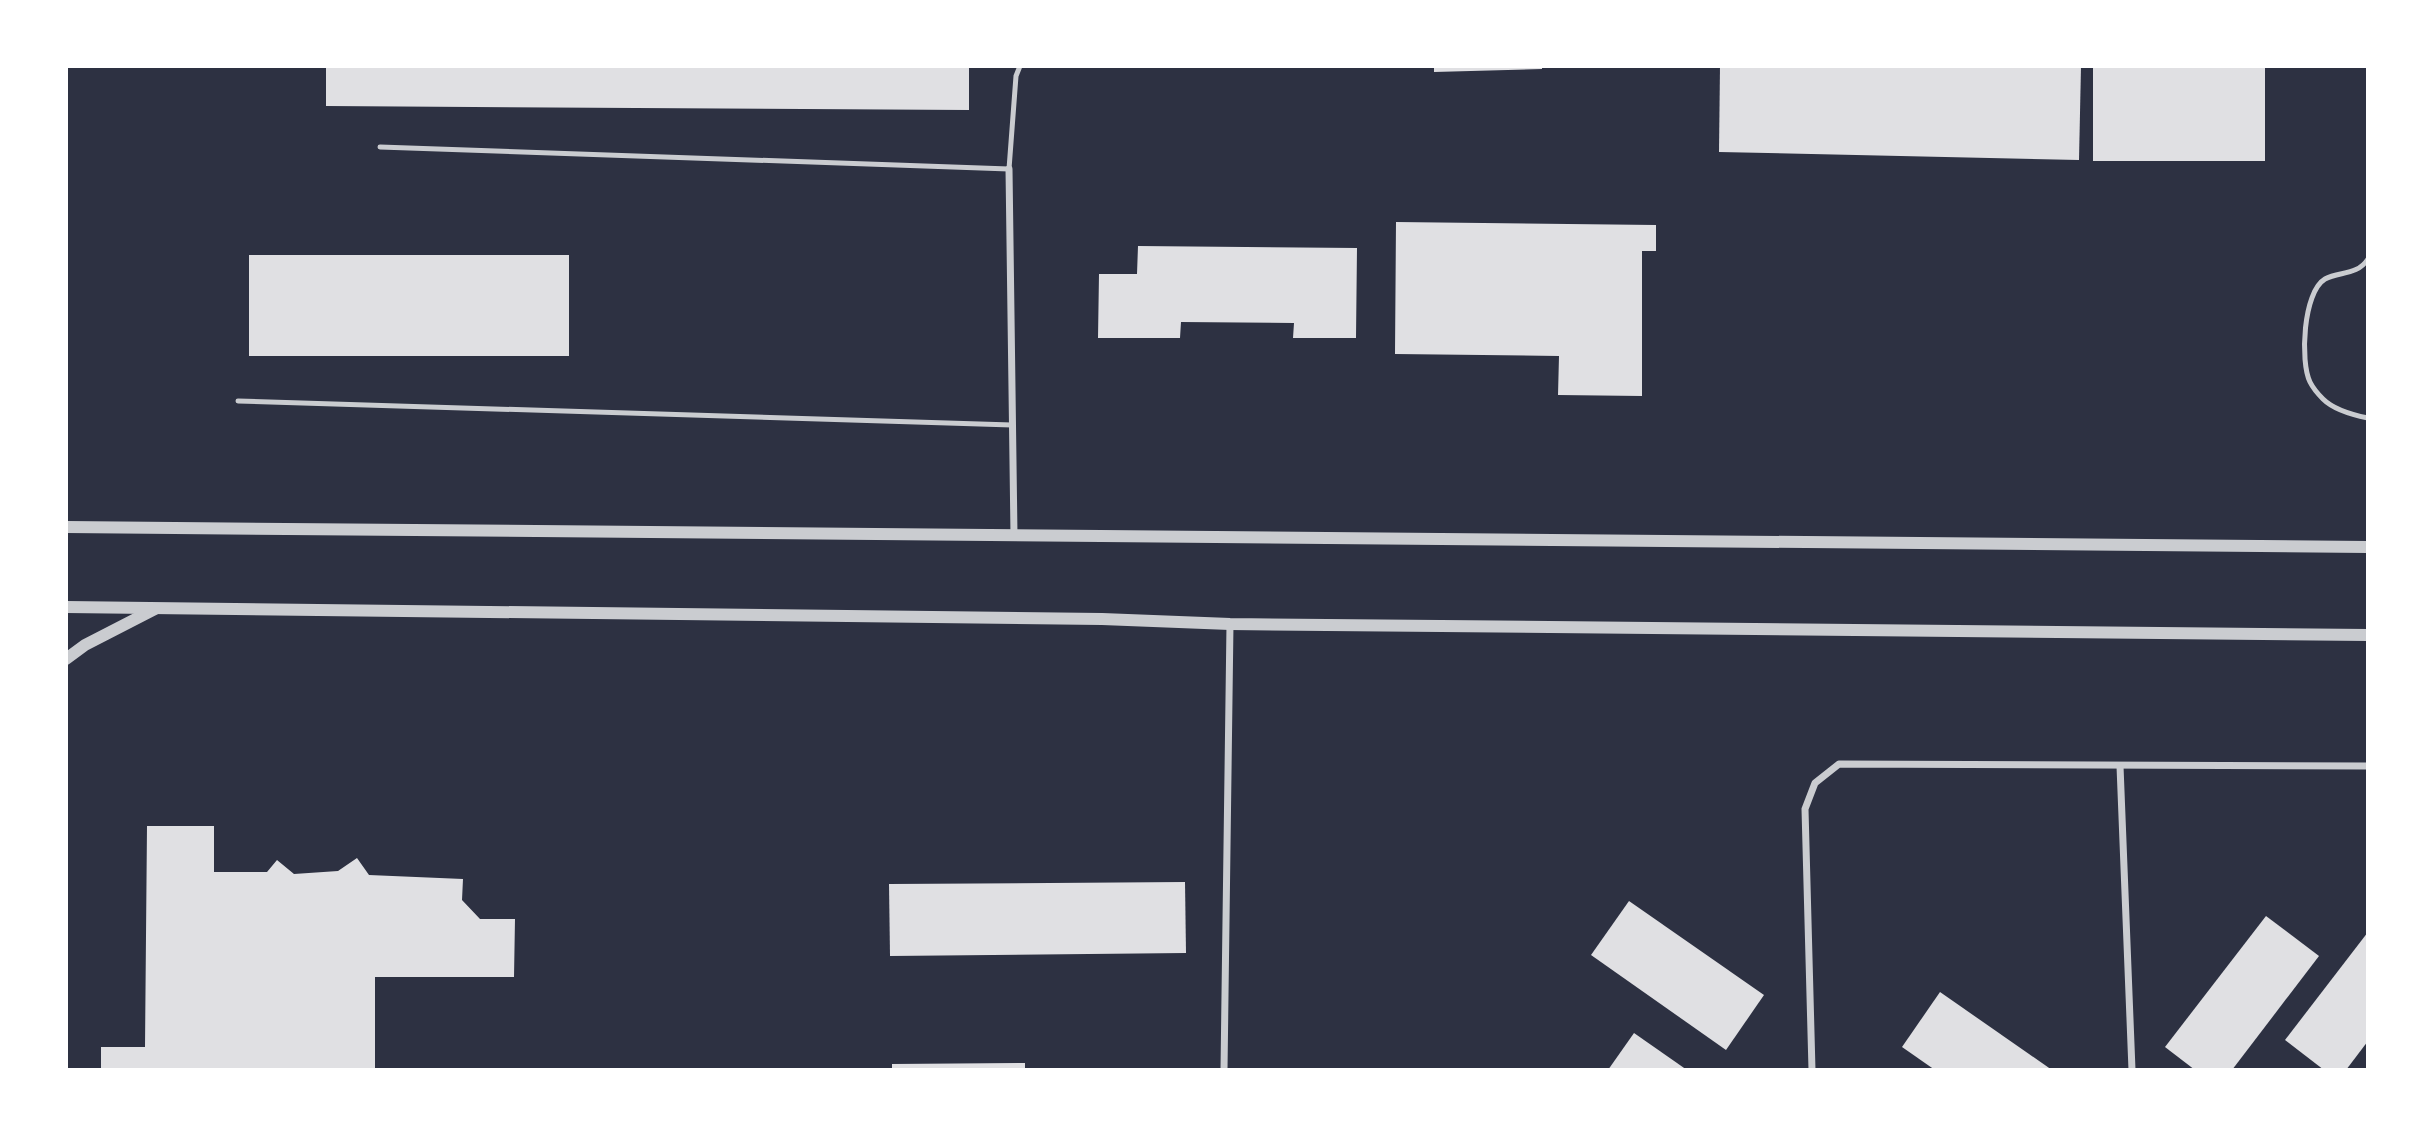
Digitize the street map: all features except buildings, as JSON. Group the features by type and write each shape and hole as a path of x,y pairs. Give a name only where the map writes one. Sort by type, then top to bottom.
{"street":[{"path":"1009,169 1014,536"},
{"path":"66,527 2368,547"},
{"path":"66,607 1230,624 2368,635"},
{"path":"66,659 85,645 158,607"},
{"path":"1224,1069 1230,624"},
{"path":"1812,1069 1805,810 1815,783 1839,764 2368,766"},
{"path":"2120,766 2132,1069"}],"lane":[{"path":"380,147 1009,169 1016,76 1020,66"},
{"path":"2368,260 2356,270 2325,279 2318,287 2309,305 2304,345 2309,380 2325,401 2368,418"},
{"path":"238,401 1012,425"}]}
